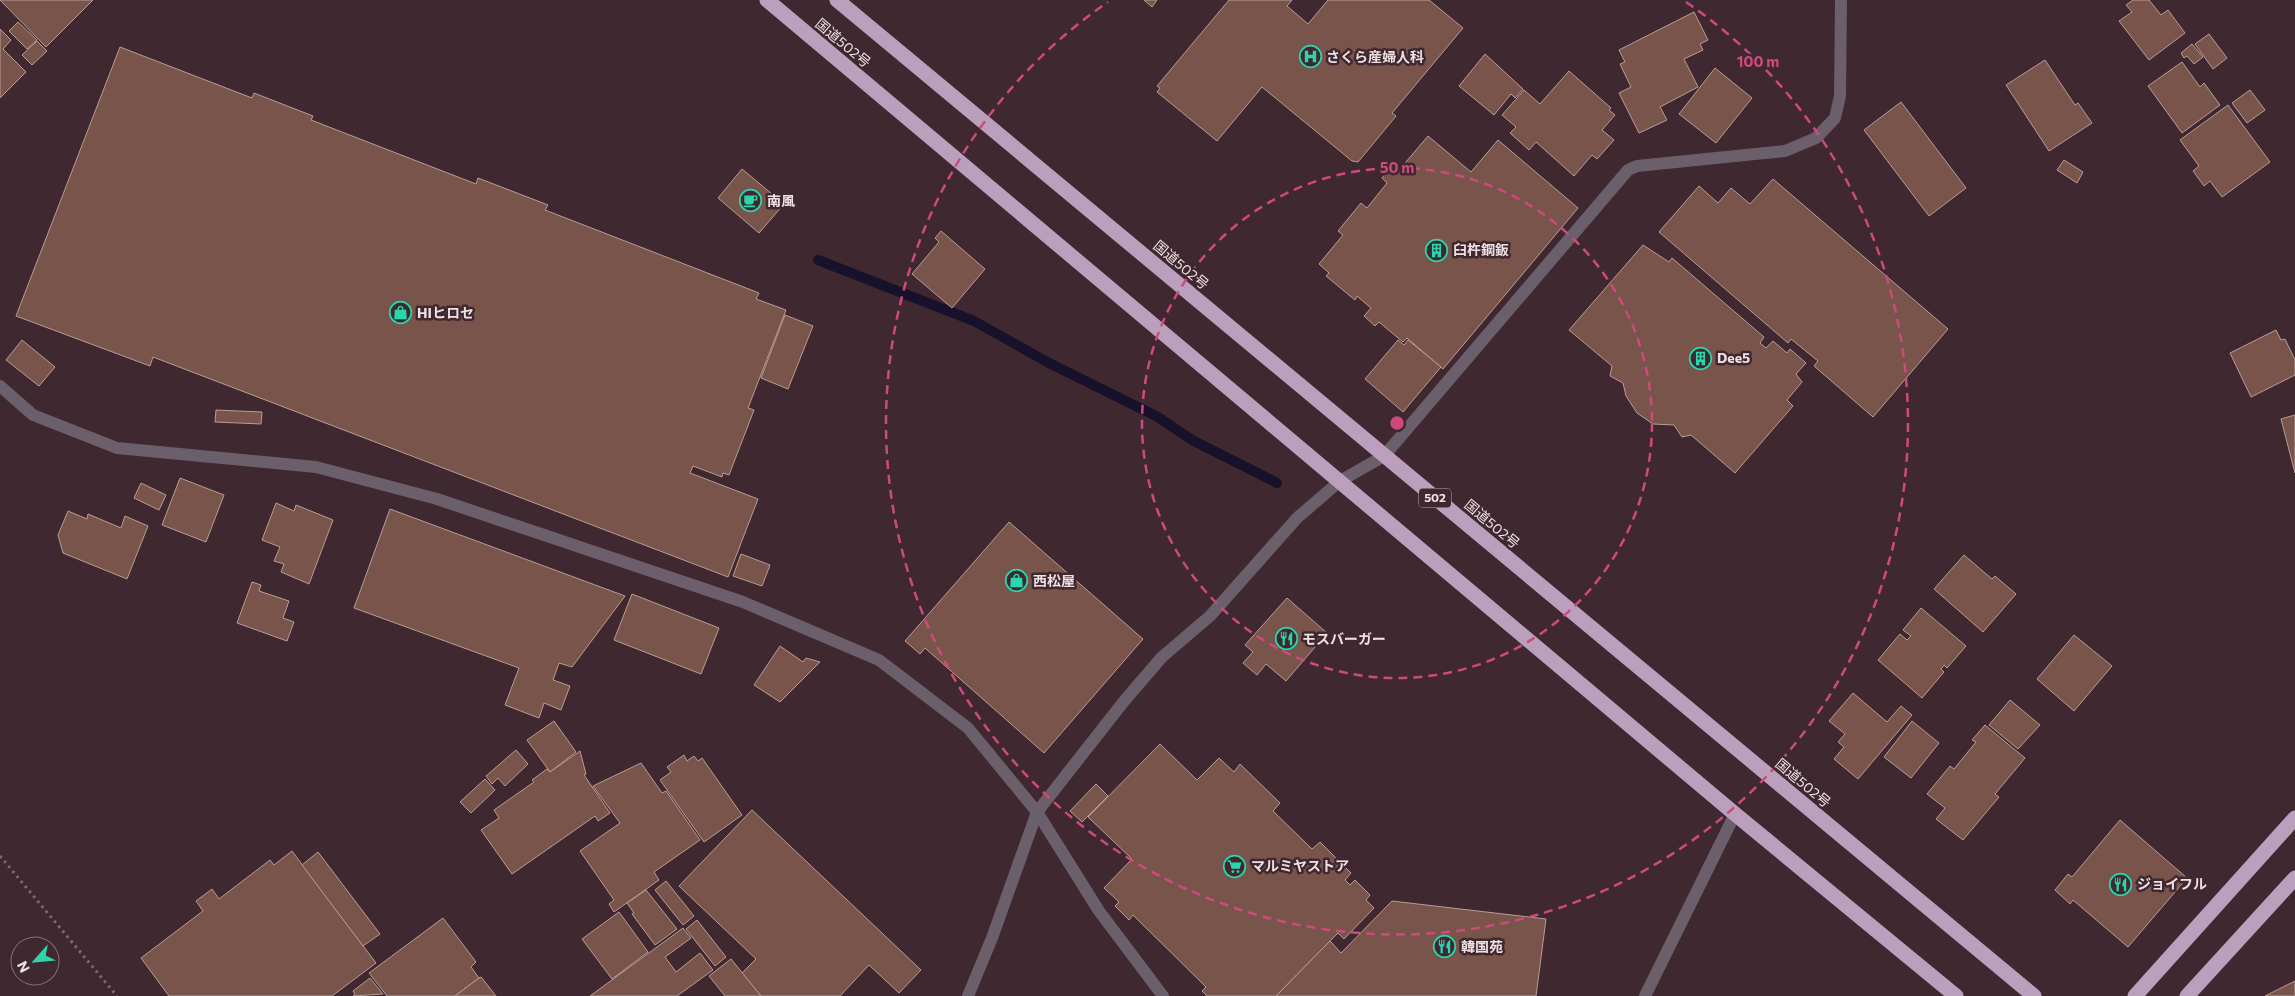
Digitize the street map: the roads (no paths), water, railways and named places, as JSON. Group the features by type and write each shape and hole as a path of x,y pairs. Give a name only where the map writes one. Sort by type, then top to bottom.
{"highway":[{"name":"国道502号","path":"767,0 1735,814 1956,996"},
{"name":"国道502号","path":"837,0 2034,996"},
{"path":"2135,996 2295,818"},
{"path":"2187,996 2293,885"}],"street":[{"path":"968,996 992,938 1037,812 1125,700 1162,657 1210,616 1297,518 1340,481 1384,456 1628,170 1637,166 1785,150 1816,138 1828,128 1835,118 1840,96 1841,0"},
{"path":"0,386 33,416 117,448 316,467 436,500 742,602 879,660 968,728 1037,812 1099,911 1163,996"},
{"path":"1645,996 1735,814"}],"waterway":[{"path":"818,260 974,321 1049,363 1158,417 1192,440 1277,483"}],"place":[{"name":"さくら産婦人科","path":"1310,57"},
{"name":"南風","path":"751,201"},
{"name":"臼杵鋼鈑","path":"1437,250"},
{"name":"HIヒロセ","path":"401,313"},
{"name":"Dee5","path":"1701,358"},
{"name":"西松屋","path":"1017,581"},
{"name":"モスバーガー","path":"1286,639"},
{"name":"マルミヤストア","path":"1235,866"},
{"name":"ジョイフル","path":"2121,884"},
{"name":"韓国苑","path":"1445,947"}]}
